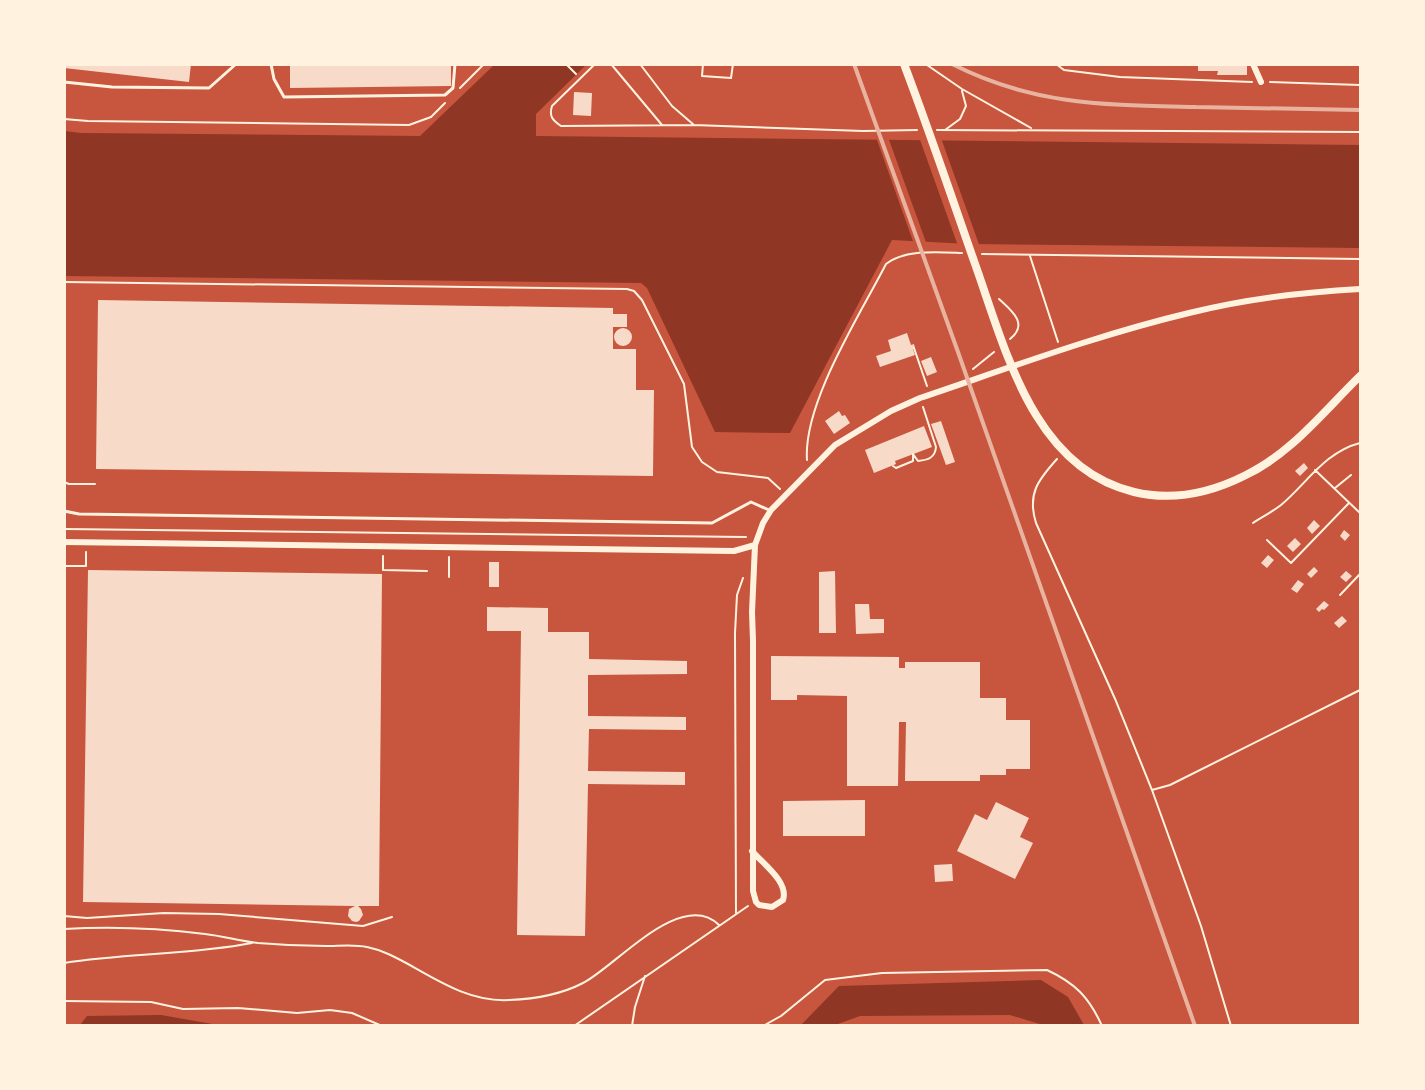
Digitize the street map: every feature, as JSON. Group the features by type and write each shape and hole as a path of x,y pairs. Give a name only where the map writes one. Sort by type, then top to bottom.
{"street":[{"path":"904,64 1000,335 1027,398 1041,422 1064,452 1091,473 1117,487 1130,491 1163,495 1203,492 1219,487 1246,476 1298,439 1360,376"},
{"path":"1253,64 1261,82"},
{"path":"752,850 779,879 784,891 780,903 772,907 759,905 753,891 752,850 752,612 755,545 763,523 771,510 835,445 891,411 921,398 1060,350 1190,312 1270,298 1360,289"},
{"path":"64,542 734,551 755,545"}],"lane":[{"path":"64,82 112,87 209,88 236,64"},
{"path":"271,64 274,79 284,97 445,95 453,88 455,64"},
{"path":"64,511 79,514 712,523 751,502 771,510"}],"path":[{"path":"566,64 576,74"},
{"path":"596,64 552,106 550,114 553,121 561,126 694,125 863,131 922,130"},
{"path":"610,64 662,125"},
{"path":"640,64 672,106 694,125"},
{"path":"703,64 702,76 731,78 733,64"},
{"path":"921,64 927,65 962,89 1034,129"},
{"path":"1056,64 1064,70 1120,77 1360,86"},
{"path":"945,130 960,119 966,106 962,89"},
{"path":"64,119 409,125"},
{"path":"934,130 1360,132"},
{"path":"807,459 807,447 823,387 886,264 895,257 937,252 1030,256 1360,260"},
{"path":"1030,256 1060,350"},
{"path":"64,282 627,289 634,291 642,300 684,384 692,447 702,462 717,472 768,478 785,494"},
{"path":"914,348 928,389"},
{"path":"893,466 896,468 914,461 913,454 918,461 931,458 935,453 936,447 921,398"},
{"path":"1252,523 1280,506 1315,470 1340,451 1360,443"},
{"path":"1064,452 1042,475 1036,486 1033,513 1040,535 1102,669 1152,790 1201,926 1231,1026"},
{"path":"1315,470 1360,513"},
{"path":"1335,489 1351,475"},
{"path":"64,482 95,484"},
{"path":"1267,540 1291,563 1349,503"},
{"path":"64,530 748,537"},
{"path":"64,566 86,566 86,543"},
{"path":"383,547 383,570 427,571"},
{"path":"449,548 449,577"},
{"path":"736,913 735,633 737,595 745,573"},
{"path":"1340,595 1360,574"},
{"path":"1152,790 1170,785 1360,690"},
{"path":"574,1026 736,913 756,902"},
{"path":"64,916 87,918 164,913 219,914 363,926 392,917"},
{"path":"64,929 96,927 156,929 206,934 256,943 366,946 388,953 454,990 476,997 502,1001 529,1000 554,995 582,984 600,974 643,937 671,922 700,916 715,921 719,925"},
{"path":"64,963 99,957 219,949 256,943"},
{"path":"763,1026 781,1016 825,980 882,973 1047,970 1064,978 1083,992 1102,1026"},
{"path":"632,1026 635,1007 645,976"},
{"path":"64,1001 151,1002 183,1009 238,1008 297,1013 330,1010 352,1013 382,1026"}],"shaded area":[{"path":"494,65 586,65 536,114 536,136 1360,145 1360,248 969,244 892,240 790,433 715,432 647,288 641,283 65,276 65,131 420,136"},
{"path":"1041,980 1068,997 1084,1025 1043,1025 1010,1015 860,1016 835,1025 801,1025 839,986"},
{"path":"161,1015 218,1025 80,1025 87,1016"}],"pier":[{"path":"876,137 888,137 927,245 914,244"},
{"path":"919,137 941,138 980,247 958,246"}],"building":[{"path":"64,64 191,64 189,82 64,68"},
{"path":"290,64 451,64 451,86 290,88"},
{"path":"1198,64 1247,64 1247,75 1217,75 1218,71 1198,71"},
{"path":"574,92 592,93 591,116 573,115"},
{"path":"98,300 613,308 613,314 627,314 627,327 613,327 613,349 636,349 636,390 654,390 653,476 96,469"},
{"path":"619,328 627,328 632,333 630,344 619,346 614,341 614,333"},
{"path":"907,333 911,345 914,344 915,355 880,367 876,356 891,351 888,340"},
{"path":"931,357 937,372 927,376 921,361"},
{"path":"839,411 850,423 834,434 825,421"},
{"path":"941,421 955,462 946,465 931,424"},
{"path":"924,426 932,447 895,461 896,464 874,473 865,450"},
{"path":"1304,463 1308,468 1300,476 1295,471"},
{"path":"1314,520 1320,526 1312,534 1307,528"},
{"path":"1344,530 1350,535 1345,541 1340,536"},
{"path":"1295,538 1301,544 1293,552 1287,546"},
{"path":"1268,555 1274,560 1267,568 1261,563"},
{"path":"489,562 499,562 499,587 489,587"},
{"path":"1314,567 1318,571 1311,578 1307,574"},
{"path":"88,570 382,574 379,906 358,906 363,915 356,922 348,916 349,909 355,906 83,902"},
{"path":"835,571 836,633 819,633 819,572"},
{"path":"1346,571 1352,576 1346,582 1340,577"},
{"path":"1298,580 1304,584 1297,593 1291,589"},
{"path":"1324,601 1329,605 1319,612 1316,609"},
{"path":"855,604 869,604 870,619 884,619 884,633 856,634"},
{"path":"487,607 548,608 548,632 589,632 589,659 687,661 687,674 588,675 588,716 686,717 686,730 589,729 588,771 685,772 685,785 588,784 585,936 517,935 521,631 487,631"},
{"path":"1342,616 1347,621 1339,628 1334,623"},
{"path":"771,656 899,657 899,668 905,668 905,662 980,662 980,698 1006,698 1006,720 1030,720 1030,769 1006,769 1006,775 980,775 980,781 905,781 906,722 899,722 898,786 847,786 847,696 797,695 797,700 771,700"},
{"path":"865,800 865,836 783,836 783,801"},
{"path":"996,802 1029,818 1020,837 1033,843 1015,879 957,851 975,814 987,820"},
{"path":"952,864 953,881 935,882 934,865"}],"railway":[{"path":"854,64 958,352 1195,1026"},
{"path":"952,64 1012,88 1042,96 1101,104 1360,110"}]}
